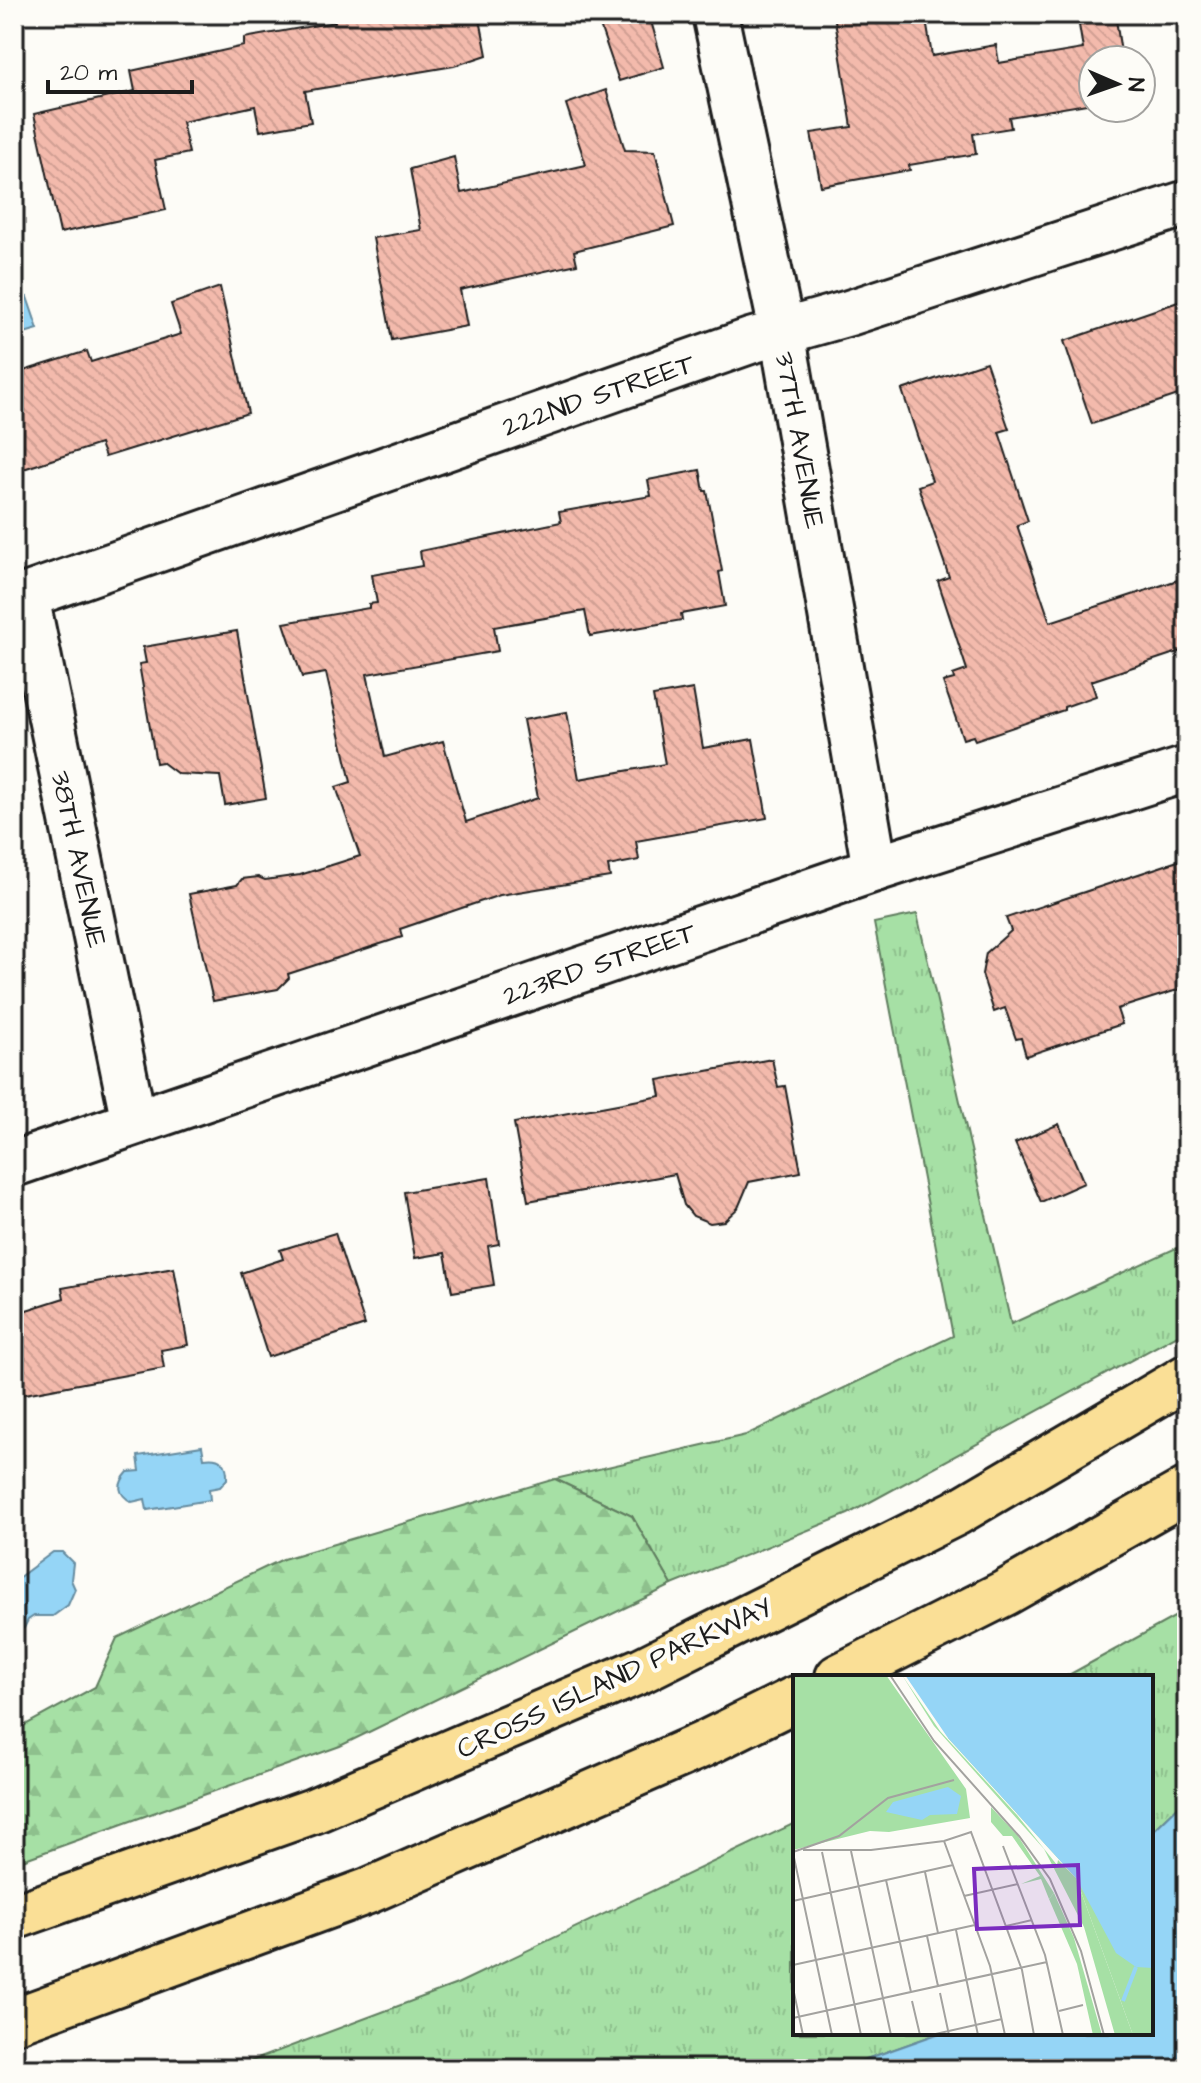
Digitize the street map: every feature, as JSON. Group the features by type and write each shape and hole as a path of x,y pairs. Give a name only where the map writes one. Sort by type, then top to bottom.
{"highway":[{"name":"CROSS ISLAND PARKWAY","path":"14,1917 313,1811 642,1670 956,1513 1187,1377"},
{"path":"842,1675 1005,1593 1187,1490"},
{"path":"14,2021 368,1891 702,1745 793,1700"}],"street":[{"name":"37TH AVENUE","path":"715,14 782,331 875,869"},
{"name":"222ND STREET","path":"20,598 782,331 849,313 1187,203"},
{"name":"38TH AVENUE","path":"20,598 134,1122"},
{"name":"223RD STREET","path":"14,1164 875,869 1187,769"}],"green space":[{"path":"917,914 1011,1324 1187,1243 1187,1330 848,1514 672,1585 632,1516 555,1479 746,1435 953,1336 874,923"},
{"path":"555,1479 632,1516 672,1585 340,1746 14,1863 14,1731 95,1687 117,1638 283,1559"},
{"path":"1187,1610 1187,1798 1153,1831 1153,1675 1069,1675"},
{"path":"793,1824 793,2035 934,2035 838,2069 230,2069 457,1984"}],"water":[{"path":"27,297 38,329 14,336 14,301"},
{"path":"202,1446 204,1458 219,1459 227,1473 227,1479 220,1487 209,1489 210,1500 147,1510 145,1499 132,1502 121,1492 120,1485 128,1472 140,1471 138,1456"},
{"path":"53,1552 62,1552 73,1563 71,1580 75,1589 68,1605 53,1616 34,1616 24,1628 14,1633 14,1581"},
{"path":"1187,1798 1187,2069 838,2069 934,2035 1153,2035 1153,1831"}],"building":[{"path":"334,14 479,14 487,55 454,66 305,91 311,122 260,131 255,106 182,122 189,153 155,160 166,210 60,233 34,114 135,91 131,71 244,46 244,38 335,22"},
{"path":"596,14 649,14 664,67 619,81"},
{"path":"834,14 925,14 932,56 996,45 999,63 1077,50 1077,106 1009,117 1011,128 973,134 976,154 909,165 910,170 821,186 811,133 852,127"},
{"path":"1116,19 1120,44 1082,44 1079,25"},
{"path":"606,90 625,150 655,151 674,226 574,251 577,264 460,290 467,326 392,340 373,238 421,230 410,169 454,157 461,193 586,165 566,104"},
{"path":"220,287 248,413 105,457 100,444 14,472 14,374 87,351 91,362 181,334 171,304"},
{"path":"1187,299 1187,392 1092,424 1064,341"},
{"path":"986,362 1009,429 999,432 1028,521 1017,525 1050,622 1187,577 1187,649 1091,681 1096,696 975,740 973,736 963,739 943,682 967,670 938,581 949,577 918,486 932,481 902,390"},
{"path":"700,470 722,571 719,572 725,606 681,614 682,620 590,636 585,611 494,627 498,651 367,674 385,757 443,741 466,822 538,798 523,720 567,712 579,779 665,764 653,696 693,689 703,748 753,739 767,818 636,841 639,860 608,866 610,877 500,895 400,929 402,937 288,974 289,978 278,989 213,1001 189,894 237,885 242,879 258,877 265,880 300,875 360,856 336,787 351,782 326,673 302,677 284,623 369,608 369,604 377,603 372,575 422,566 420,551 561,522 559,512 651,496 648,480"},
{"path":"237,631 266,798 225,805 220,776 178,774 162,762 156,763 139,664 146,663 143,647"},
{"path":"1187,858 1187,987 1117,1009 1122,1024 1026,1056 1021,1038 1016,1039 1005,1008 994,1012 982,974 986,953 1011,931 1006,918"},
{"path":"772,1059 778,1087 785,1086 801,1172 749,1182 738,1208 724,1221 710,1223 693,1216 684,1205 675,1174 528,1201 514,1123 661,1096 658,1080"},
{"path":"1059,1124 1084,1183 1041,1202 1015,1143"},
{"path":"489,1178 499,1244 488,1246 494,1285 452,1292 445,1253 415,1258 404,1192"},
{"path":"335,1233 365,1325 268,1357 241,1273 283,1259 280,1250"},
{"path":"174,1268 188,1345 161,1350 164,1368 14,1396 14,1314 64,1298 62,1288"}]}
